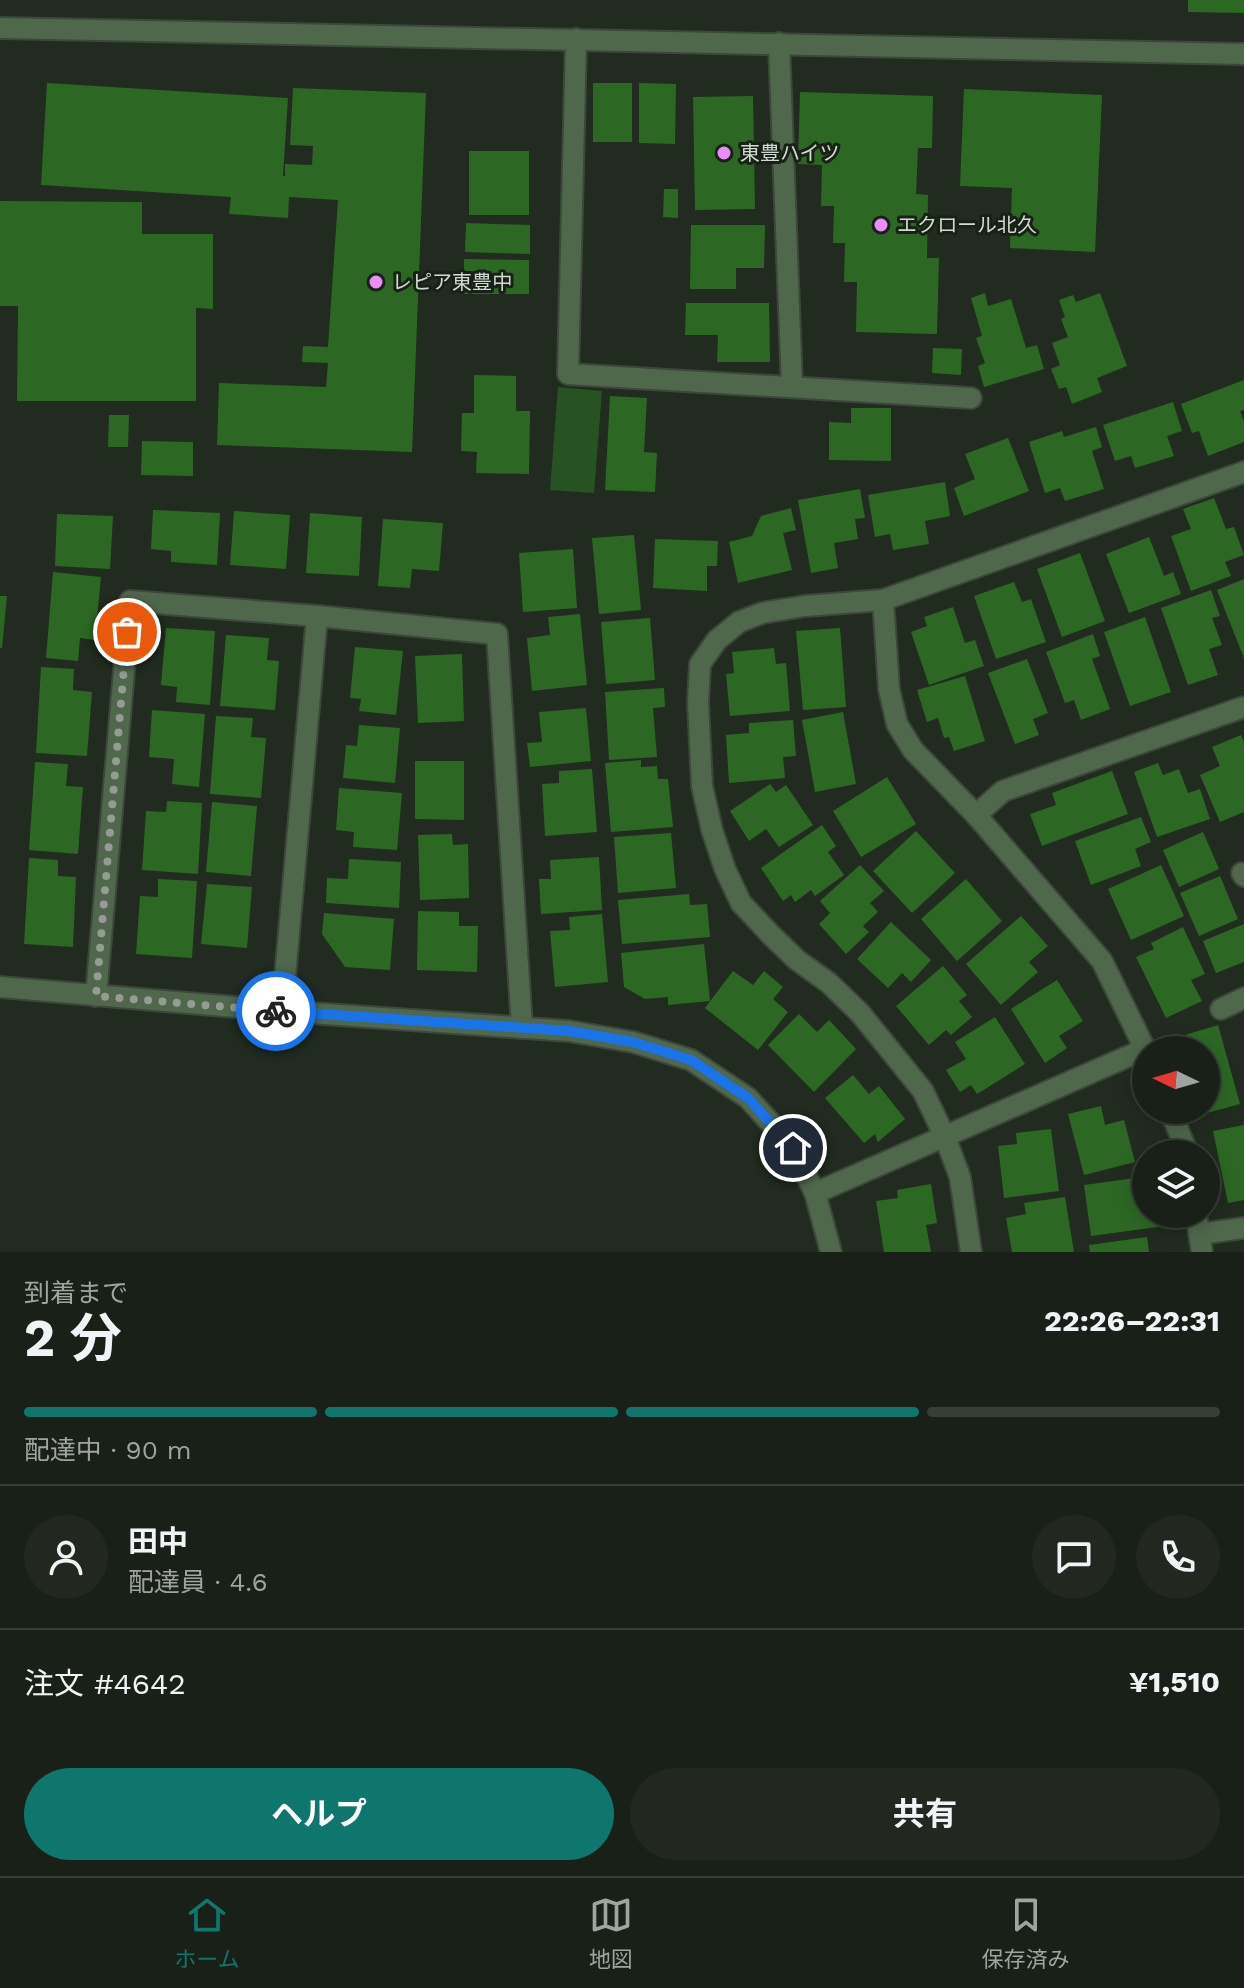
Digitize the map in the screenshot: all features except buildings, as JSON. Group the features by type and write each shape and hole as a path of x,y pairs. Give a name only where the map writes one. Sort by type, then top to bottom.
{"street":[{"path":"0,28 1244,54"},
{"path":"576,39 568,374 971,398"},
{"path":"779,43 792,387"},
{"path":"971,1252 960,1177 923,1091 860,1013 829,983 797,960 741,903 725,869 702,786 698,702 700,664 717,640 739,622 762,613 883,600 1244,472"},
{"path":"883,600 889,689 897,724 913,750 976,815 1102,961 1139,1036"},
{"path":"96,996 130,601 497,634 522,1028"},
{"path":"282,1011 317,616"},
{"path":"976,815 1003,791 1244,707"},
{"path":"0,987 569,1031 633,1042 691,1060 748,1098 793,1148 815,1193 831,1252"},
{"path":"1221,1009 1244,998"},
{"path":"815,1193 1132,1056"},
{"path":"1199,1233 1244,1228"}],"green space":[{"path":"558,387 602,391 594,493 550,490"}],"way so far":[{"path":"127,632 96,996 276,1011"}],"place":[{"name":"東豊ハイツ","path":"724,153"},
{"name":"エクロール北久","path":"881,225"},
{"name":"レピア東豊中","path":"376,282"}],"route":[{"path":"276,1011 569,1031 633,1042 691,1060 748,1098 793,1148"}]}
